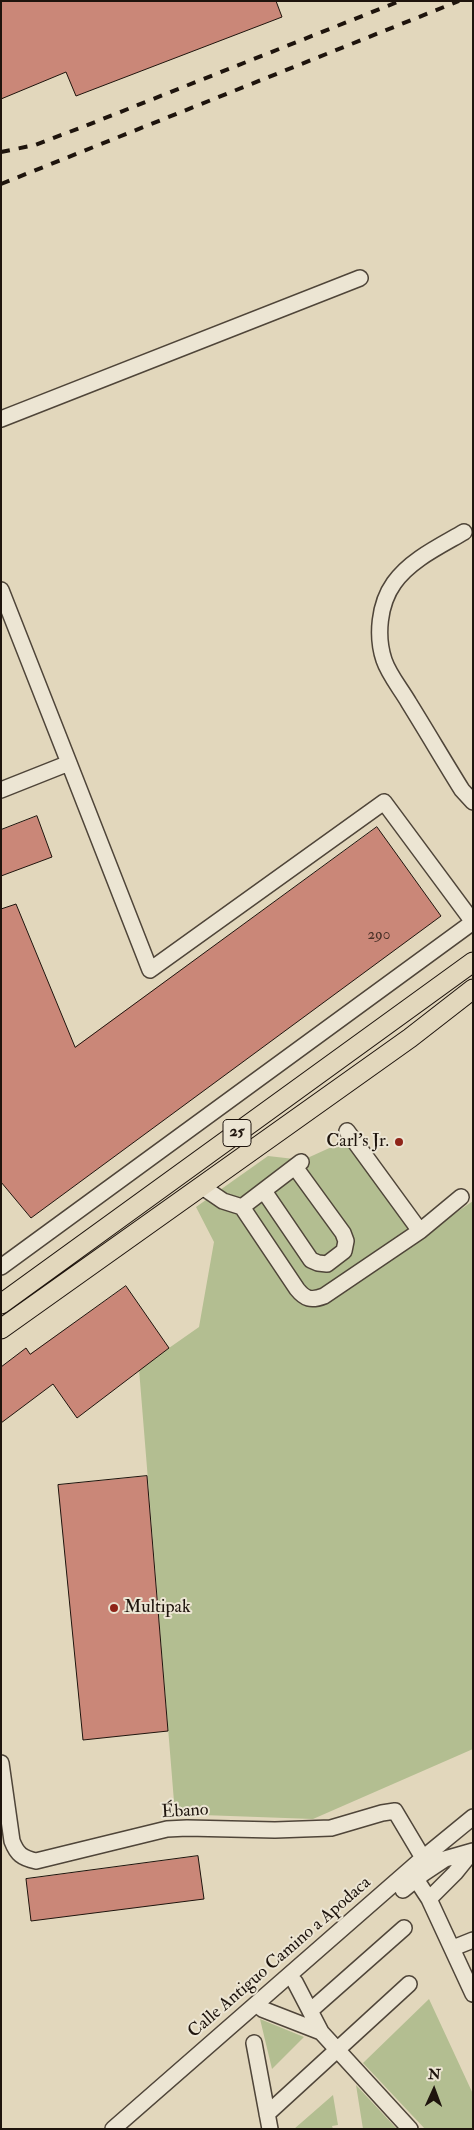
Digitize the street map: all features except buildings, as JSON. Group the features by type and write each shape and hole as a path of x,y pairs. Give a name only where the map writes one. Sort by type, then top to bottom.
{"main road":[{"name":"25","path":"1,1304 473,962"},
{"name":"25","path":"1,1329 410,1038 473,989"}],"street":[{"path":"1,419 360,278"},
{"path":"464,532 429,552 394,583 384,600 380,620 380,642 384,661 396,682 458,783 473,802"},
{"path":"1,590 150,970 384,802 473,922 1,1267"},
{"path":"1,790 69,763"},
{"path":"347,1131 420,1231"},
{"path":"242,1207 298,1165 344,1233 346,1242 344,1251 327,1264 311,1260 264,1191"},
{"path":"201,1186 222,1201 242,1207 297,1289 308,1299 324,1296 420,1231 461,1197"},
{"name":"Ébano","path":"1,1763 12,1841 17,1852 25,1859 36,1860 167,1829 274,1830 331,1828 395,1811 418,1870"},
{"name":"Calle Antiguo Camino a Apodaca","path":"128,2129 418,1870 473,1817"},
{"path":"429,1899 455,1873 472,1851"},
{"name":"Calle Antiguo Camino a Apodaca","path":"113,2129 418,1870 472,1851"},
{"path":"418,1870 429,1899 473,1994"},
{"path":"310,2011 404,1928"},
{"path":"453,1948 473,1940"},
{"path":"294,1982 321,2032 410,2129"},
{"path":"268,2122 337,2048 409,1984"},
{"path":"262,2009 321,2032"},
{"path":"254,2043 268,2122"}],"green space":[{"path":"347,1140 419,1238 473,1201 473,1749 313,1819 175,1814 139,1369 199,1327 214,1242 196,1207 268,1156 303,1160"},
{"path":"429,1999 473,2094 473,2129 425,2129 363,2063"},
{"path":"260,2019 304,2037 272,2069"},
{"path":"356,2085 397,2129 363,2129"},
{"path":"333,2095 338,2125 332,2126 333,2129 294,2129"}],"railway":[{"path":"1,152 35,145 400,1"},
{"path":"1,184 459,1"}],"place":[{"name":"Carl's Jr.","path":"399,1142"},
{"name":"Multipak","path":"114,1608"}]}
